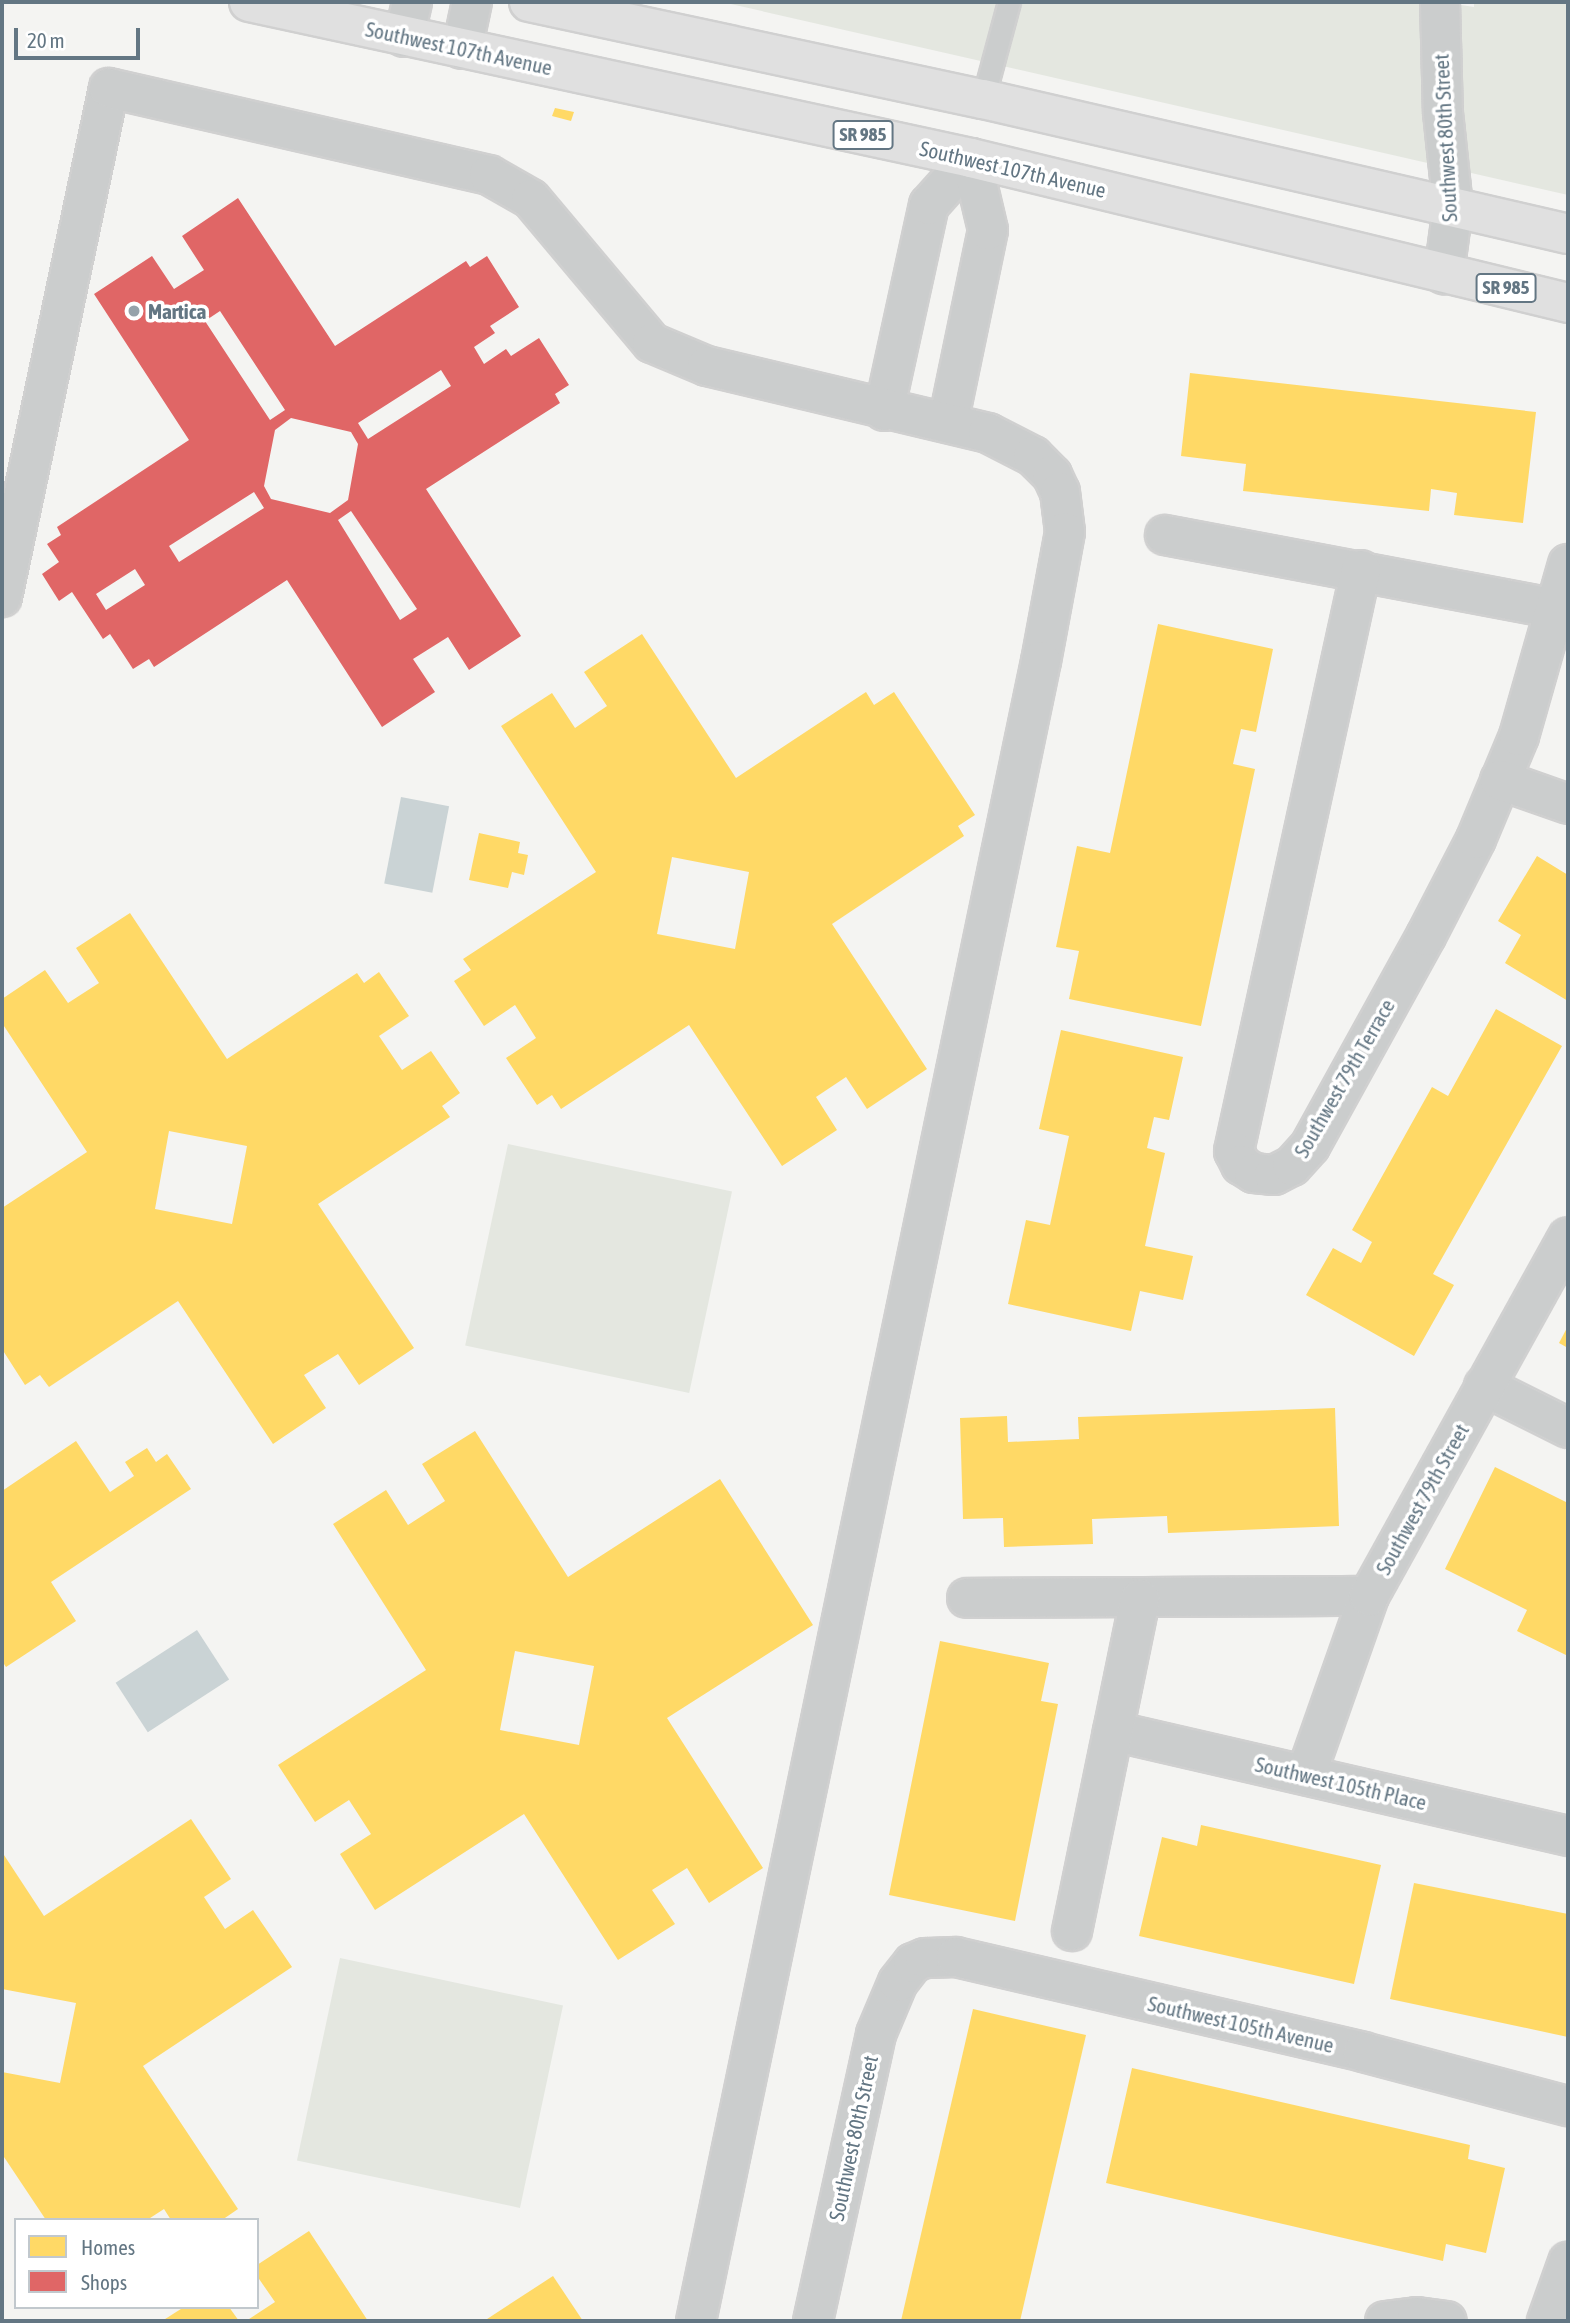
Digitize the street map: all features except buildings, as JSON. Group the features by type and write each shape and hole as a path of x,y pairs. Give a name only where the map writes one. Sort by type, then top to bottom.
{"main road":[{"name":"Southwest 107th Avenue","path":"249,2 408,19 462,49 971,158 1568,303"},
{"path":"529,2 984,99 1568,234"},
{"path":"971,158 984,99"}],"street":[{"path":"462,49 472,2"},
{"name":"Southwest 80th Street","path":"1440,2 1443,113 1453,207 1444,274"},
{"path":"2,597 109,88 489,175 531,199 652,342 706,366 884,411 988,433 1020,445 1033,456 1060,492 1065,533 947,1128 696,2321"},
{"path":"884,411 929,205 971,158"},
{"path":"948,423 988,230 971,158"},
{"path":"1165,535 1558,609"},
{"name":"Southwest 79th Terrace","path":"1361,570 1234,1151 1241,1165 1254,1173 1274,1175 1292,1166 1310,1146 1438,912 1500,780 1535,689 1568,564"},
{"path":"1500,780 1568,804"},
{"name":"Southwest 79th Street","path":"1306,1775 1369,1596 1483,1385 1568,1237"},
{"path":"1483,1385 1568,1428"},
{"path":"967,1598 1369,1596"},
{"path":"1072,1930 1140,1599"},
{"name":"Southwest 105th Place","path":"1113,1731 1568,1836"},
{"name":"Southwest 105th Avenue","path":"913,1964 925,1958 956,1958 1363,2052 1568,2106"},
{"name":"Southwest 80th Street","path":"813,2321 876,2034 890,1996 913,1964"},
{"path":"1547,2321 1568,2262"},
{"path":"1385,2321 1418,2317 1447,2321"}],"lane":[{"path":"984,99 1009,2"}],"shaded area":[{"path":"722,2 1442,2 1474,7 1474,2 1568,2 1568,195"},
{"path":"401,797 449,806 432,893 384,883"},
{"path":"508,1144 732,1192 689,1393 465,1345"},
{"path":"197,1630 229,1679 148,1732 116,1683"},
{"path":"340,1958 563,2005 520,2208 297,2160"}],"place":[{"name":"Martica","path":"134,311"}]}
